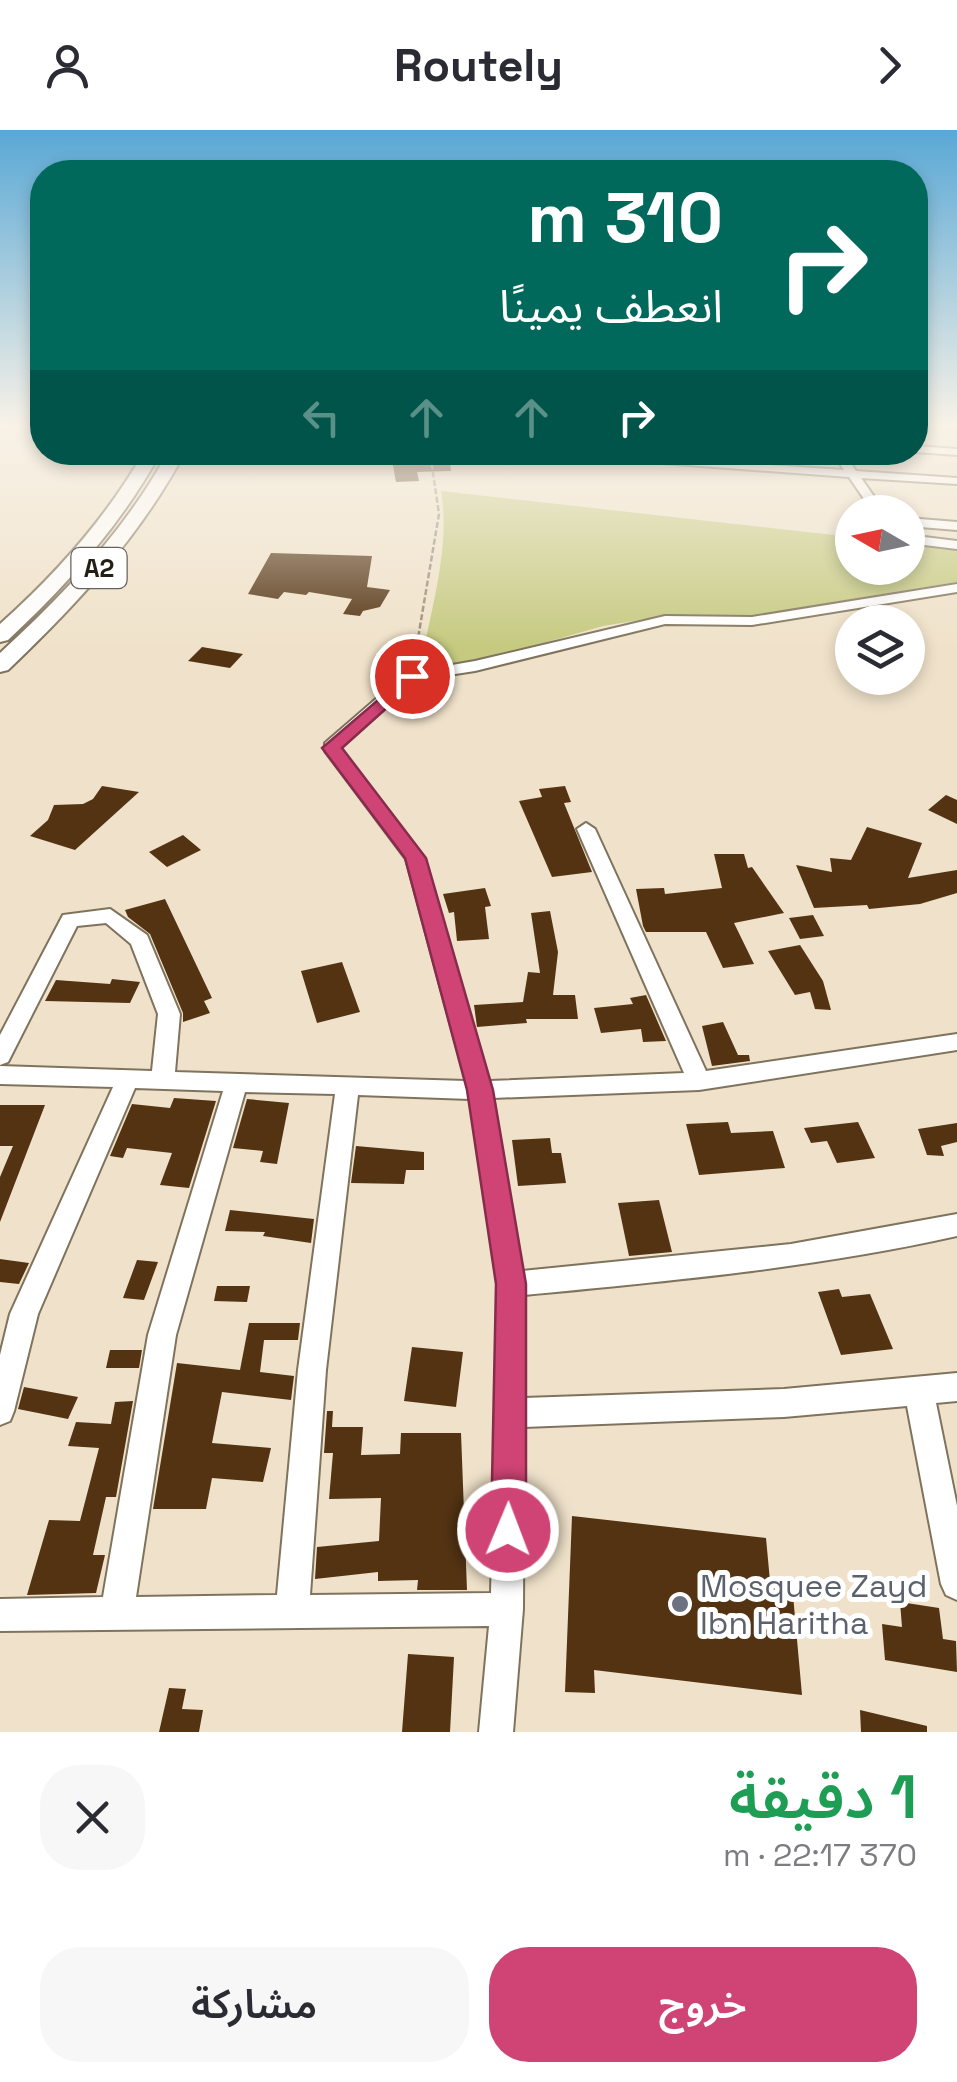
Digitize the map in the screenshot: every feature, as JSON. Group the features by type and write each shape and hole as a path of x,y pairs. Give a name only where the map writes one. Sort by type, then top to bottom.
{"highway":[{"name":"A2","path":"0,635 90,542 124,498"},
{"name":"A2","path":"0,666 105,562 151,498"}],"street":[{"path":"925,523 957,526"},
{"path":"925,541 957,545"},
{"path":"496,1732 507,1608 511,1284 480,1090 415,858 331,748 412,676 475,666 664,620 752,621 957,588"},
{"path":"586,829 699,1082"},
{"path":"0,1056 70,920 110,916 140,940 169,1014 163,1080"},
{"path":"0,1075 480,1090 699,1082 957,1042"},
{"path":"0,1411 24,1314 128,1079"},
{"path":"117,1614 162,1335 237,1080"},
{"path":"292,1611 312,1370 348,1086"},
{"path":"511,1284 742,1262 876,1244 957,1225"},
{"path":"511,1413 784,1403 957,1387"},
{"path":"919,1391 957,1584"},
{"path":"0,1615 507,1608"}],"path":[{"path":"412,676 439,514 437,498"}],"green space":[{"path":"442,498 501,498 835,535 835,585 925,585 925,545 957,549 957,582 751,616 658,617 603,626 488,659 426,671 420,669 443,535"}],"building":[{"path":"271,553 372,556 367,587 390,590 380,607 363,611 360,616 343,614 352,599 309,592 284,592 278,599 248,594"},
{"path":"202,647 243,654 230,668 188,661"},
{"path":"102,786 139,792 75,850 30,836 48,820 54,805 83,804 93,799"},
{"path":"565,786 571,802 564,803 592,872 552,877 519,801 542,797 539,789"},
{"path":"946,795 957,800 957,824 928,810"},
{"path":"867,827 922,843 908,878 957,870 957,893 920,904 869,909 867,905 814,908 796,865 832,872 830,858 851,860"},
{"path":"183,835 201,850 167,867 149,852"},
{"path":"714,854 744,854 748,868 752,867 784,913 734,923 754,964 723,968 706,932 646,932 643,926 636,889 664,888 665,894 722,888"},
{"path":"485,888 491,906 485,907 489,939 457,941 454,912 449,913 443,894"},
{"path":"165,899 212,998 204,1001 210,1013 183,1022 183,1013 150,934 125,910"},
{"path":"550,911 558,952 553,995 575,995 578,1019 526,1019 527,1023 477,1027 474,1005 523,1002 528,972 540,973 531,913"},
{"path":"813,915 824,936 800,939 789,918"},
{"path":"800,945 823,981 831,1010 815,1009 810,992 795,995 768,951"},
{"path":"342,962 360,1012 317,1023 301,971"},
{"path":"112,979 140,982 130,1003 45,1001 56,980 110,984"},
{"path":"646,995 666,1041 643,1042 641,1029 601,1033 594,1008 633,1004 630,998"},
{"path":"723,1022 738,1055 749,1055 750,1061 712,1066 702,1026"},
{"path":"174,1098 216,1101 189,1188 160,1185 172,1153 127,1148 123,1158 110,1156 132,1104 170,1108"},
{"path":"247,1099 289,1103 277,1164 260,1162 263,1151 233,1148"},
{"path":"0,1105 45,1105 0,1222 0,1177 13,1146 0,1146"},
{"path":"728,1122 731,1133 773,1131 785,1168 699,1175 686,1124"},
{"path":"858,1122 875,1158 837,1163 827,1141 811,1143 804,1128"},
{"path":"957,1123 957,1142 941,1146 944,1156 927,1155 918,1129"},
{"path":"550,1138 552,1153 561,1153 566,1183 518,1186 512,1140"},
{"path":"356,1146 424,1152 424,1170 406,1170 404,1184 351,1183"},
{"path":"659,1200 672,1252 629,1256 618,1203"},
{"path":"230,1210 314,1219 311,1243 263,1236 265,1232 225,1231"},
{"path":"0,1259 29,1263 19,1284 0,1282"},
{"path":"137,1260 158,1262 144,1300 123,1298"},
{"path":"217,1286 250,1286 247,1302 214,1301"},
{"path":"839,1289 842,1297 870,1294 893,1349 841,1355 818,1292"},
{"path":"249,1323 300,1323 298,1340 264,1340 260,1372 294,1376 291,1400 222,1392 212,1443 271,1448 263,1482 212,1478 206,1509 153,1509 177,1363 240,1370"},
{"path":"412,1347 463,1352 456,1407 404,1401"},
{"path":"110,1350 142,1350 139,1368 106,1368"},
{"path":"24,1387 78,1397 68,1419 18,1409"},
{"path":"133,1401 116,1497 106,1497 93,1555 105,1555 96,1593 27,1595 49,1520 80,1521 99,1448 68,1446 76,1422 111,1424 115,1402"},
{"path":"327,1411 333,1411 332,1427 363,1427 361,1455 400,1454 401,1433 461,1433 467,1590 417,1590 418,1580 378,1581 378,1572 315,1579 317,1547 379,1541 381,1498 329,1499 333,1453 324,1453"},
{"path":"572,1516 766,1538 770,1581 792,1584 802,1695 594,1670 595,1693 565,1692"},
{"path":"900,1602 939,1608 943,1639 956,1641 957,1672 885,1660 882,1624 902,1627"},
{"path":"408,1654 454,1657 450,1732 402,1732"},
{"path":"169,1688 186,1689 182,1709 203,1710 199,1732 159,1732"},
{"path":"860,1710 927,1726 927,1732 861,1732"}],"place":[{"name":"Mosquee Zayd Ibn Haritha","path":"680,1604"}],"route":[{"path":"412,676 331,748 415,858 480,1090 511,1284 508,1530"}]}
